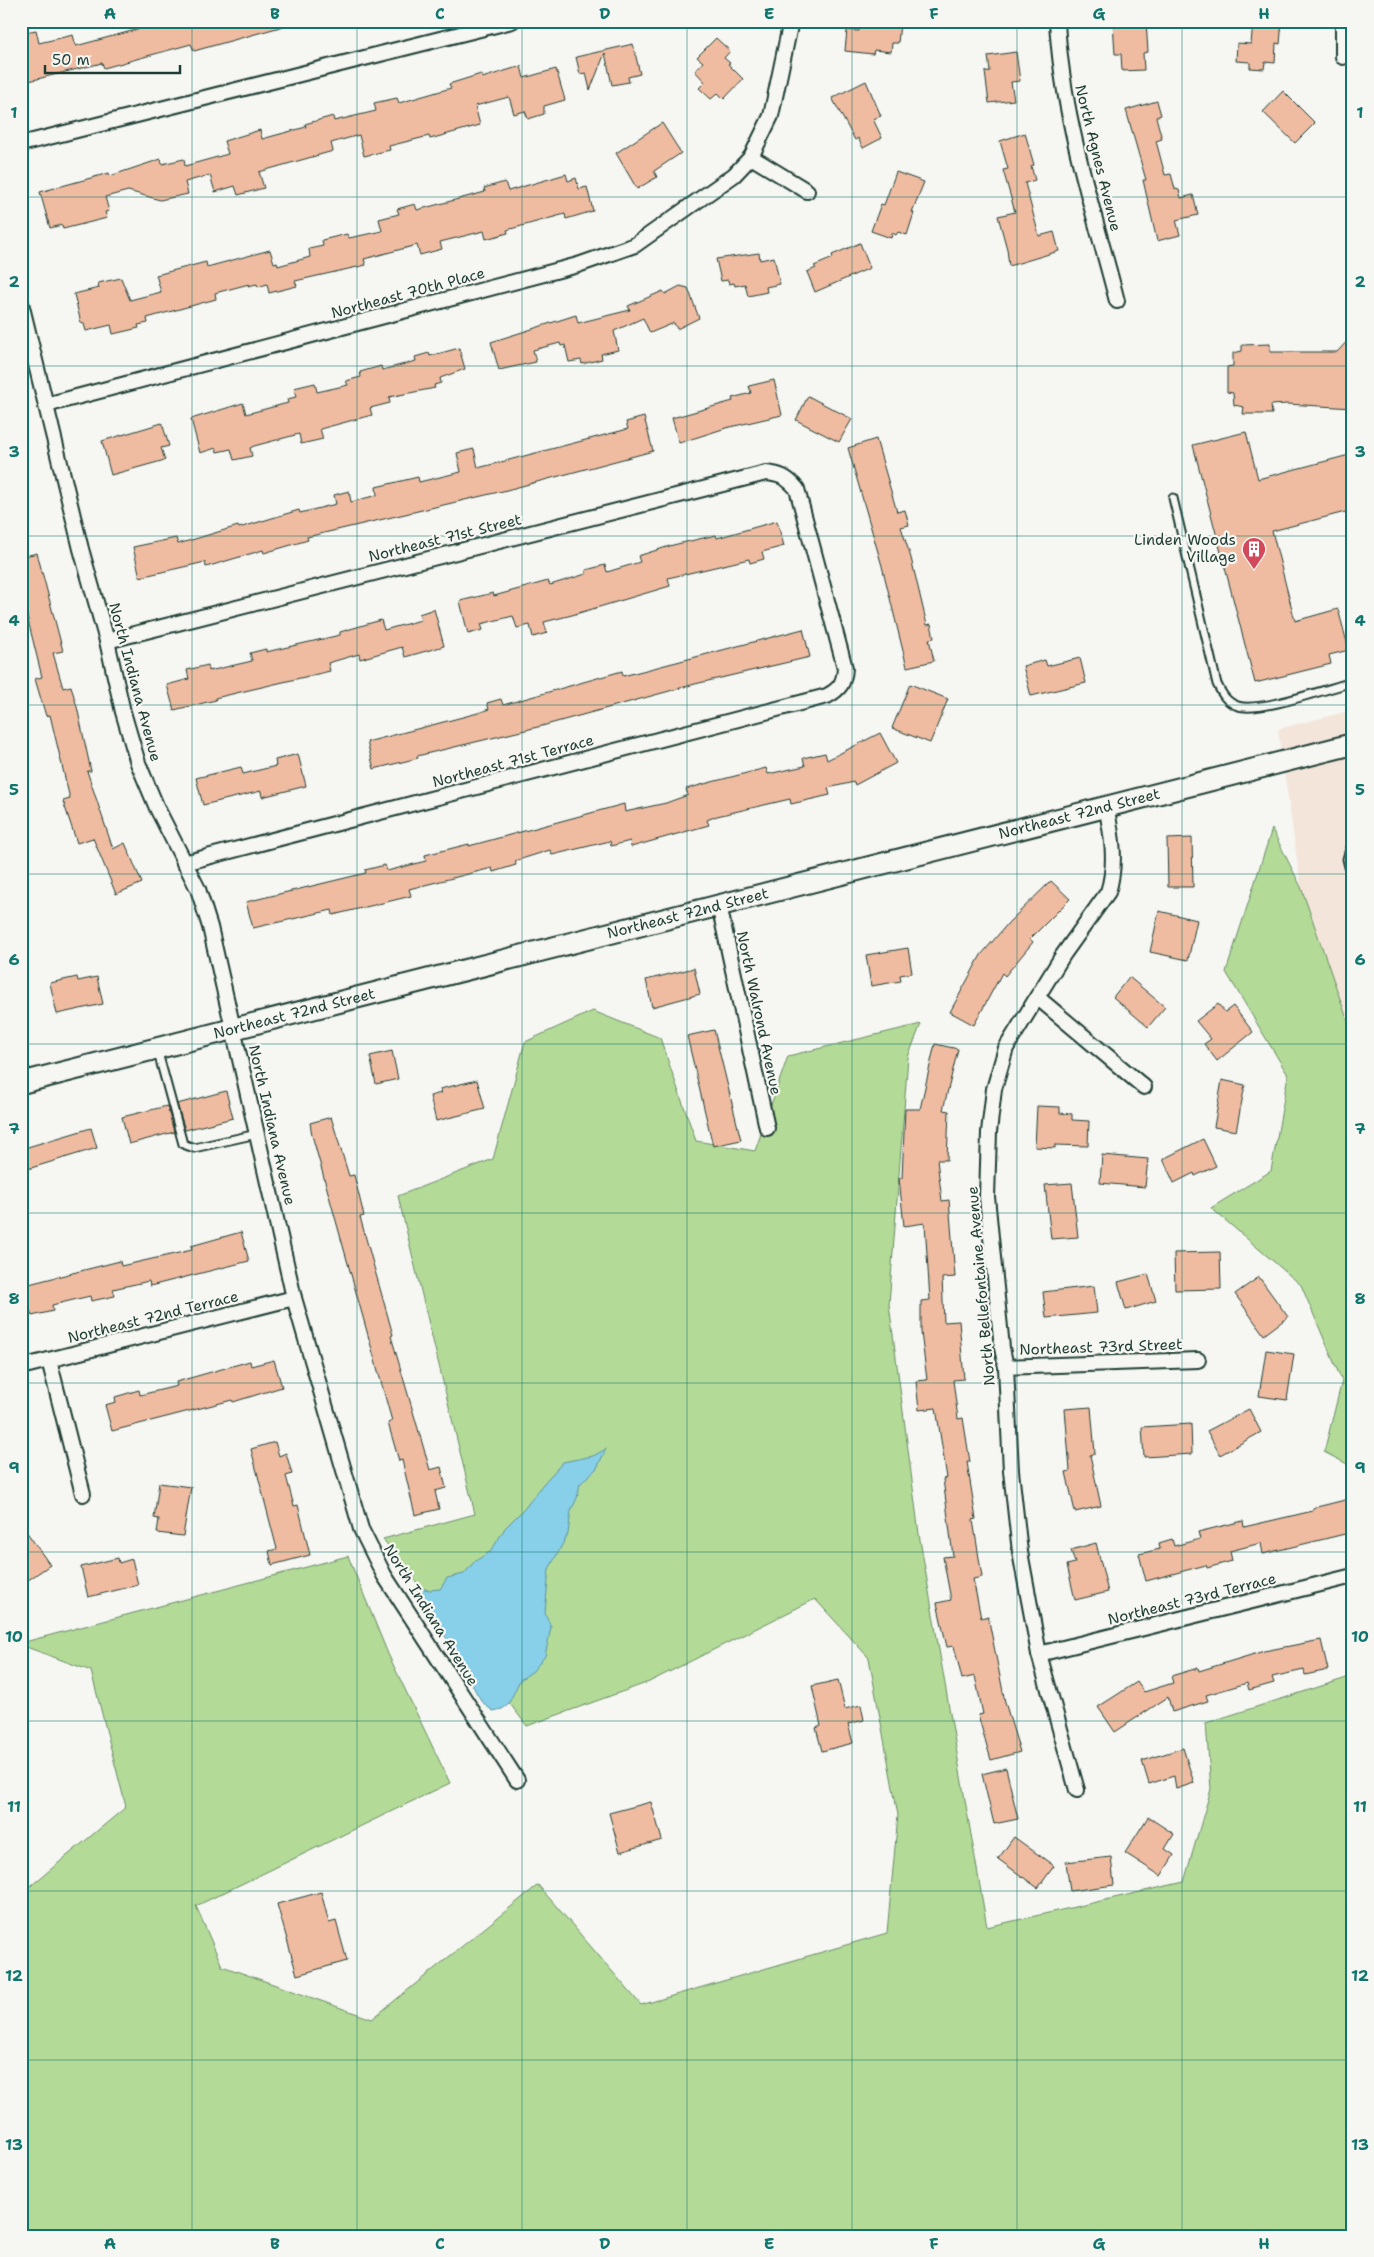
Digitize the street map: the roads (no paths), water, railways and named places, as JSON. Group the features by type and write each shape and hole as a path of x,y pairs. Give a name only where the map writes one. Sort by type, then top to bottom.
{"main road":[{"name":"Northeast 72nd Street","path":"25,1082 1353,744"}],"street":[{"path":"21,144 512,21"},
{"path":"791,21 771,116 752,157 807,191"},
{"name":"North Agnes Avenue","path":"1057,21 1059,58 1067,114 1117,301"},
{"path":"1343,21 1343,57"},
{"name":"Northeast 70th Place","path":"46,405 578,265 611,254 635,245 734,176 752,157"},
{"name":"North Indiana Avenue","path":"21,303 81,549 138,763 198,889 210,927 294,1298 361,1529 384,1575 517,1780"},
{"name":"Northeast 71st Street","path":"107,641 766,473 779,474 790,480 797,489 845,668 844,680"},
{"name":"Northeast 71st Terrace","path":"184,863 827,696 838,690 844,680"},
{"name":"North Bellefontaine Avenue","path":"1077,1790 1039,1654 1020,1552 1011,1471 1006,1367 1002,1348 987,1197 988,1132 994,1089 1006,1048 1085,920 1102,903 1112,881 1113,853 1106,806"},
{"name":"North Walrond Avenue","path":"719,905 767,1128"},
{"path":"1037,997 1144,1087"},
{"name":"Northeast 72nd Terrace","path":"21,1367 294,1298"},
{"path":"49,1360 83,1494"},
{"name":"Northeast 73rd Street","path":"1006,1367 1198,1360"},
{"name":"Northeast 73rd Terrace","path":"1039,1654 1353,1576"}],"lane":[{"path":"1173,498 1217,684 1223,698 1238,706 1258,706 1353,682"},
{"path":"1353,847 1350,849 1347,859 1353,883"},
{"path":"157,1048 182,1144 194,1148 257,1134"},
{"path":"21,1058 25,1082"}],"water":[{"path":"606,1449 597,1468 580,1484 577,1498 571,1511 568,1534 549,1569 545,1613 551,1627 545,1656 533,1671 520,1680 508,1705 493,1711 481,1700 459,1656 413,1593 416,1587 429,1590 440,1589 447,1578 464,1574 474,1562 491,1551 505,1528 525,1508 563,1462 593,1456"}],"place":[{"name":"Linden Woods Village","path":"1254,570"}]}
